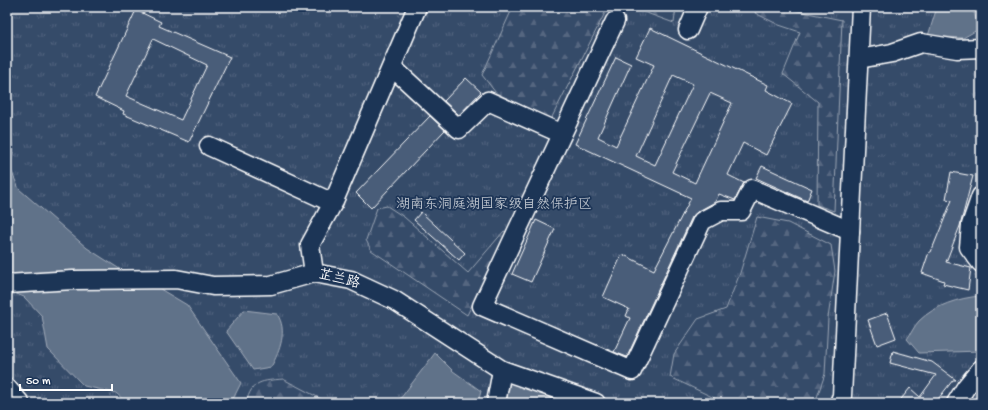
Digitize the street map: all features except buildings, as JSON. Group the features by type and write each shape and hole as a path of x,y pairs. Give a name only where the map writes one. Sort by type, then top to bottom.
{"street":[{"path":"688,30 698,7"},
{"path":"839,403 842,396 861,7"},
{"path":"314,273 310,245 333,203 418,8"},
{"path":"615,21 482,306 632,371 702,220 721,211 741,210 752,189 850,231"},
{"path":"859,59 892,53 921,43 957,50 981,48"},
{"path":"392,67 459,128 488,101 562,134"},
{"path":"209,146 333,203"},
{"path":"981,196 971,225 969,247 981,263"},
{"name":"芷兰路","path":"7,284 73,280 176,279 212,286 271,286 314,273 352,280 394,300 502,370 596,403"},
{"path":"956,403 966,387 981,369"},
{"path":"496,403 502,370"},
{"path":"7,388 20,403"}],"green space":[{"name":"湖南东洞庭湖国家级自然保护区","path":"7,7 981,7 981,403 7,403"},
{"path":"513,7 608,7 551,119 496,93 482,75"},
{"path":"630,7 676,7 674,23"},
{"path":"757,7 778,7 842,20 834,211 817,205 818,102 783,74 800,32 779,25 755,13"},
{"path":"387,206 404,217 468,273 504,231 508,233 467,315 371,250 366,240 377,208"},
{"path":"757,217 788,223 831,245 835,271 828,318 825,374 815,403 725,403 670,377 674,354 698,319 726,309 740,273"},
{"path":"283,379 329,403 246,403 251,390 259,383 269,380"}],"shaded area":[{"path":"937,7 954,7 974,12 979,29 963,38 928,36"},
{"path":"7,124 11,135 13,152 10,168 19,189 87,248 129,275 155,286 187,305 241,383 231,403 127,403 116,393 84,386 48,349 42,316 24,297 7,290"},
{"path":"980,296 981,351 919,353 907,339 925,315 948,303 964,298"},
{"path":"244,310 277,314 280,320 282,327 282,340 271,367 253,370 226,331"},
{"path":"435,353 453,371 481,391 478,403 397,403"},
{"path":"509,383 547,394 554,403 506,403"}]}
